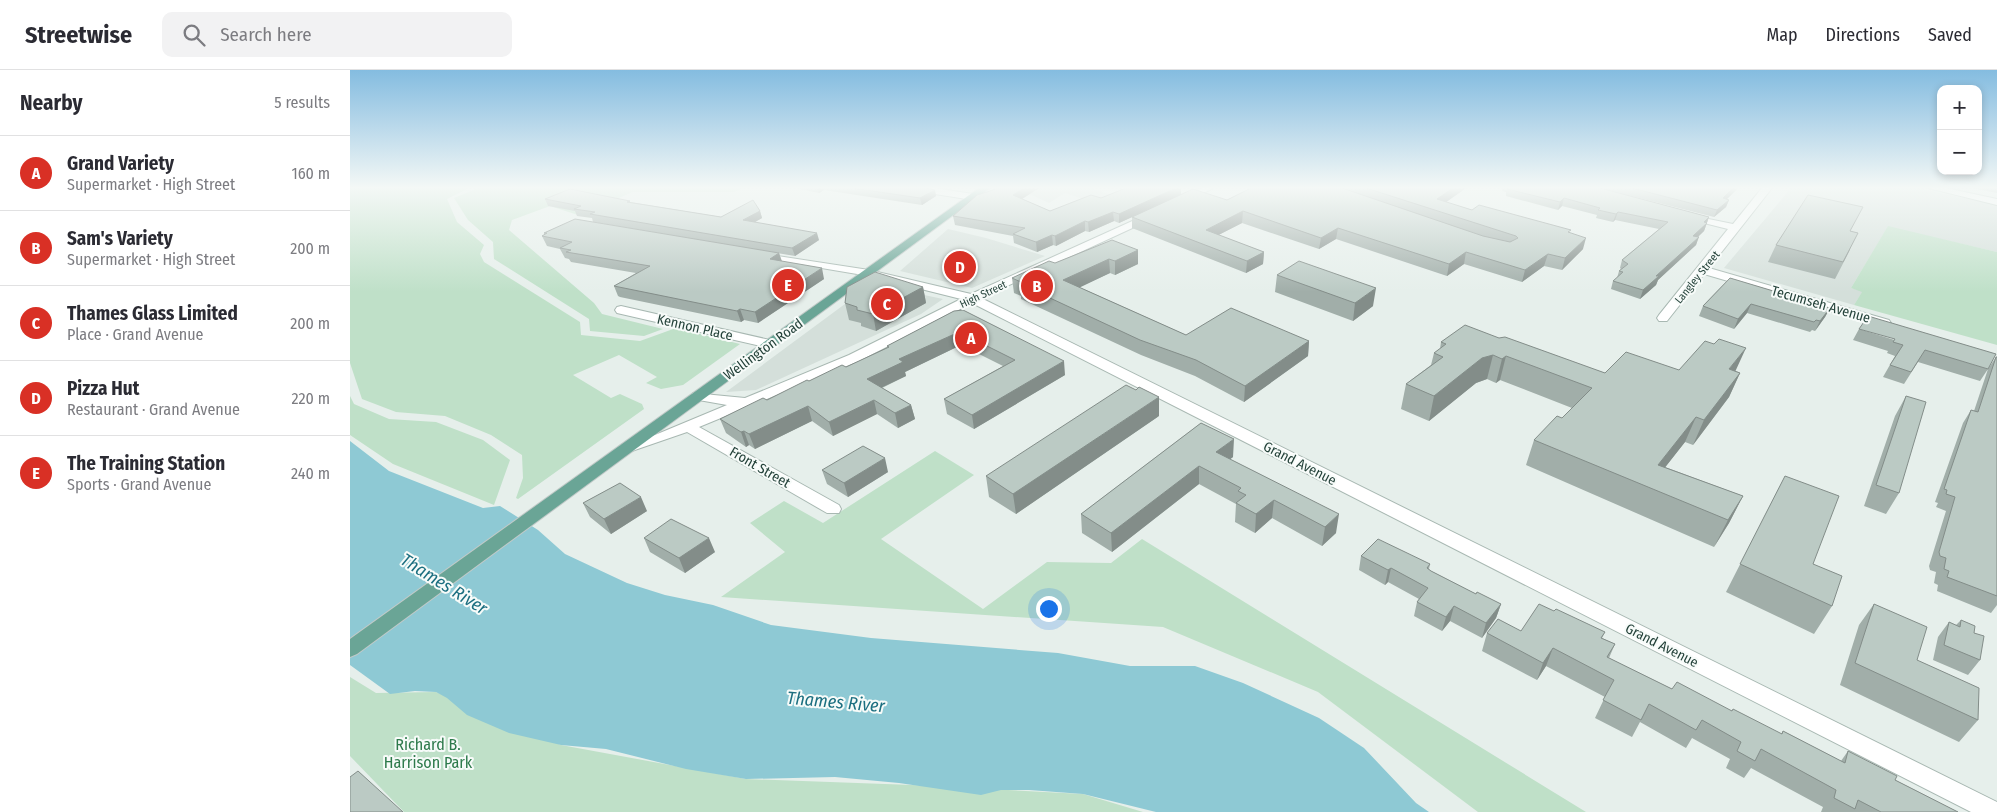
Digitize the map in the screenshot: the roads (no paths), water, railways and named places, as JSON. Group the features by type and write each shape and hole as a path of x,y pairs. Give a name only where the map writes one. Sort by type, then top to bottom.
{"main road":[{"name":"Wellington Road","path":"350,649 939,223"}],"street":[{"name":"High Street","path":"626,448 660,438 854,358 972,298 1136,223"},
{"path":"1715,223 1735,228"},
{"name":"Langley Street","path":"1664,318 1739,223"},
{"name":"Grand Avenue","path":"752,253 869,273 972,298 1994,812"},
{"name":"Tecumseh Avenue","path":"1702,270 1901,328"},
{"name":"Kennon Place","path":"621,310 770,344"},
{"name":"High Street","path":"698,396 731,402 757,399"},
{"name":"Front Street","path":"687,426 833,509"}],"water":[{"name":"Thames River","path":"350,441 389,471 483,508 500,506 538,530 565,554 627,583 665,595 713,605 771,625 871,638 1058,653 1130,666 1195,666 1243,683 1319,718 1364,748 1416,803 1429,812 1156,812 1083,794 1001,790 981,795 899,783 835,777 746,779 686,769 606,749 561,745 509,733 467,715 447,698 436,692 415,691 390,694 350,665"}],"place":[{"name":"Pizza Hut","path":"960,267"},
{"name":"The Training Station","path":"788,285"},
{"name":"Sam's Variety","path":"1037,286"},
{"name":"Thames Glass Limited","path":"887,304"},
{"name":"Grand Variety","path":"971,338"}],"park label":[{"name":"Richard B. Harrison Park","path":"428,753"}]}
